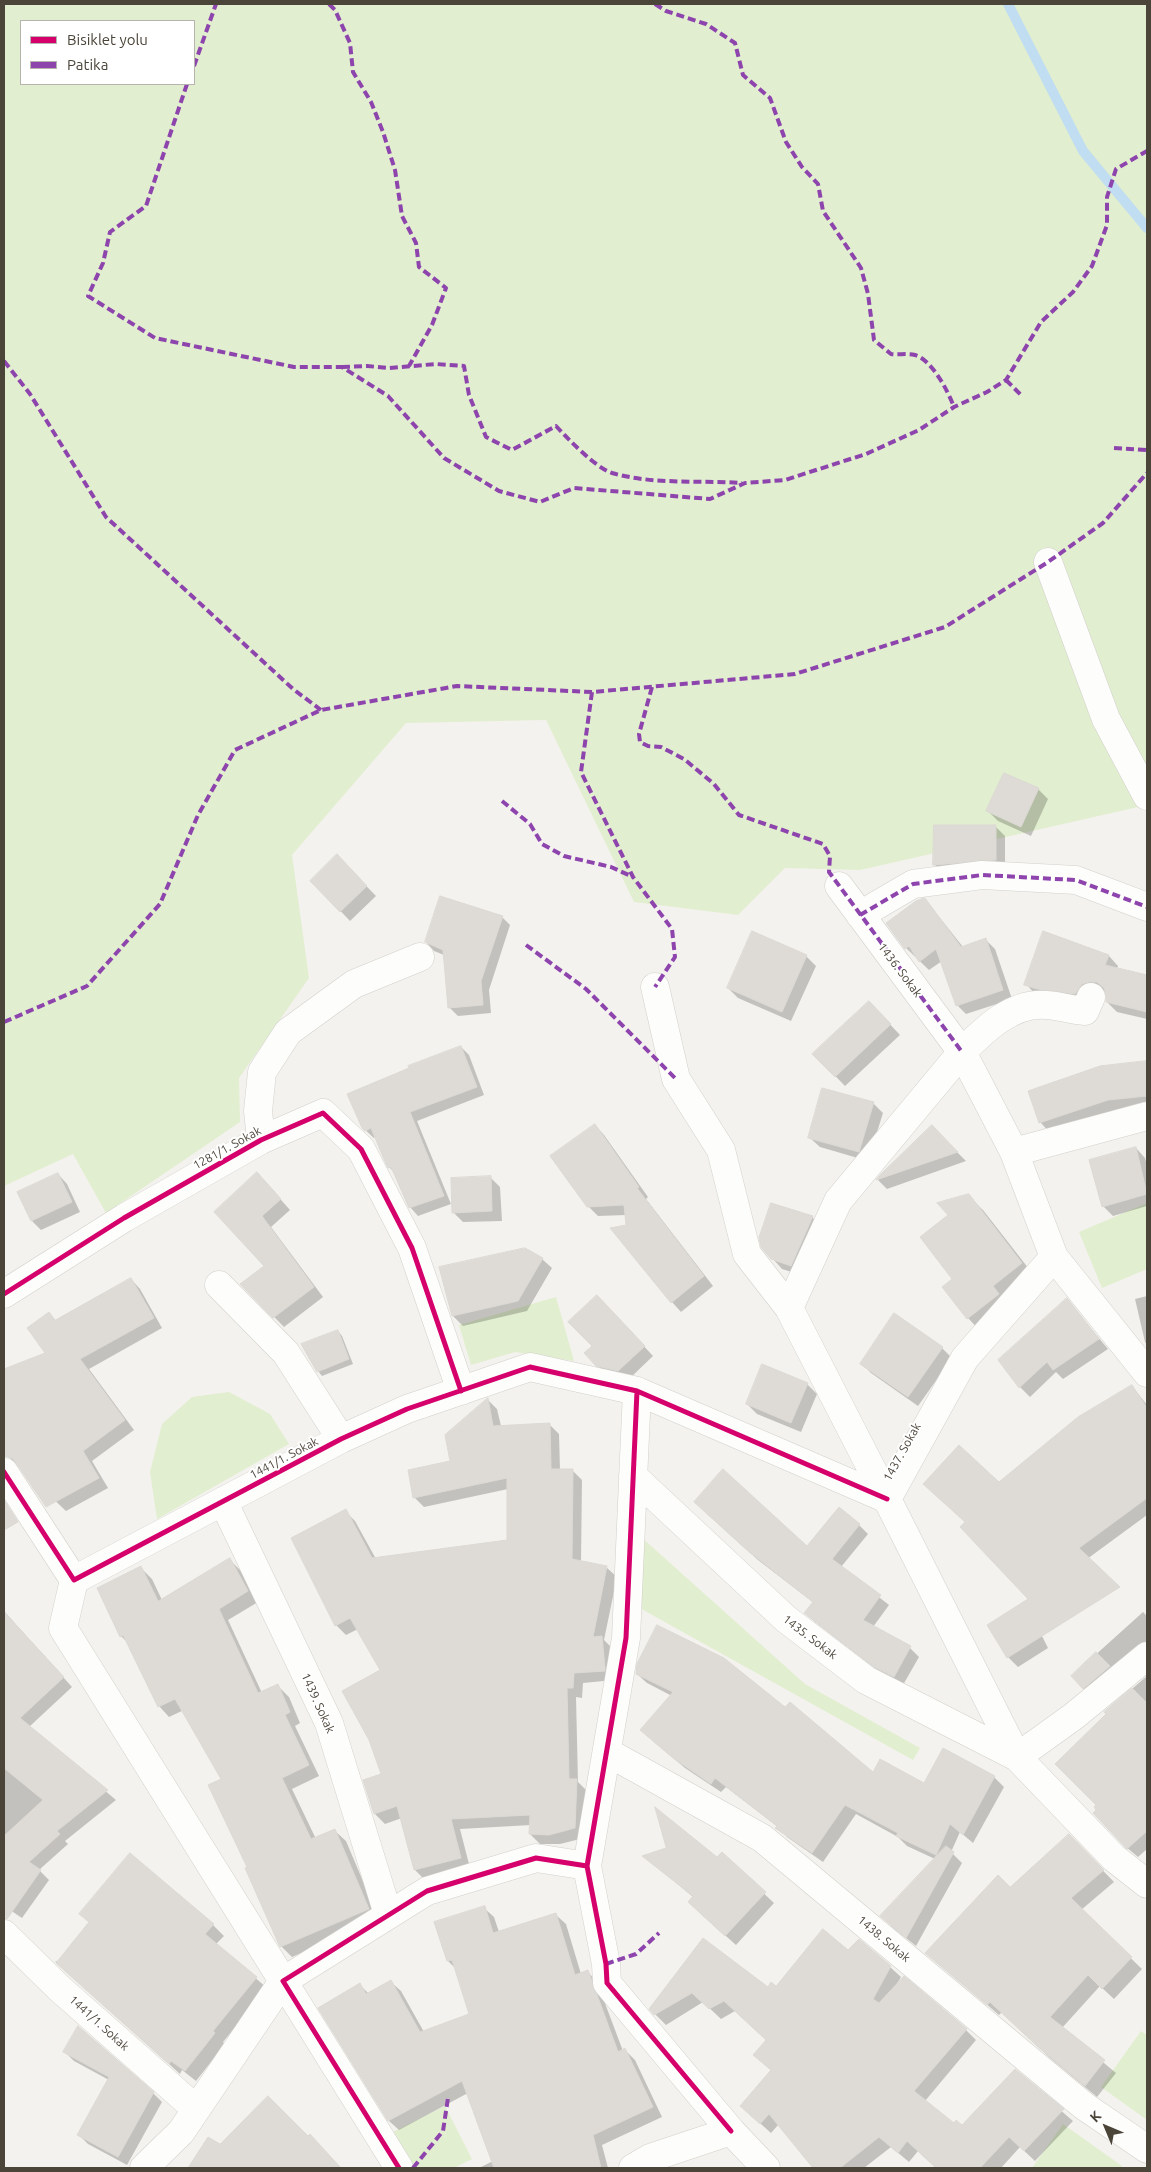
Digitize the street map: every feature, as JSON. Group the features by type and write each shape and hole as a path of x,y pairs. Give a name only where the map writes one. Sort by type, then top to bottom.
{"street":[{"path":"1048,562 1106,719 1147,796"},
{"path":"860,915 913,884 982,875 1076,880 1147,907"},
{"name":"1436. Sokak","path":"839,886 962,1052 1014,1152 1054,1257 1147,1373"},
{"path":"261,1140 258,1111 262,1072 288,1032 354,984 420,957"},
{"path":"655,987 676,1079 722,1150 748,1254 789,1308 887,1499"},
{"path":"789,1308 838,1202 962,1052 988,1026 1011,1013 1046,1004 1085,1011 1091,997"},
{"name":"1281/1. Sokak","path":"4,1294 124,1218 261,1140 323,1113 362,1150 412,1248 461,1390"},
{"path":"1014,1152 1147,1116"},
{"name":"1437. Sokak","path":"1017,1757 887,1499 965,1358 1054,1257"},
{"path":"219,1285 286,1353 341,1439"},
{"name":"1441/1. Sokak","path":"74,1580 341,1439 407,1409 530,1367 637,1391 887,1499"},
{"path":"637,1391 626,1638 587,1866 606,1964 607,1983 731,2131 766,2168"},
{"path":"4,1472 74,1580 63,1628 399,2168"},
{"name":"1435. Sokak","path":"633,1476 786,1619 866,1680 1017,1757"},
{"name":"1439. Sokak","path":"223,1501 329,1723 388,1914"},
{"path":"1147,1656 1074,1716 1017,1757 1114,1858 1147,1884"},
{"name":"1438. Sokak","path":"606,1752 762,1838 1084,2106 1147,2149"},
{"path":"144,2168 181,2132 283,1981 427,1891 536,1858 587,1866"},
{"name":"1441/1. Sokak","path":"4,1934 59,1988 196,2109"},
{"path":"633,2168 650,2158 731,2131"}],"green space":[{"path":"4,4 1147,4 1147,805 860,870 785,868 738,915 634,902 546,720 406,723 292,855 309,978 239,1078 240,1122 106,1213 73,1154 4,1186"},
{"path":"1147,1203 1147,1269 1102,1288 1079,1232"},
{"path":"556,1297 574,1361 515,1352 471,1365 459,1325"},
{"path":"229,1392 270,1414 289,1444 157,1519 150,1472 162,1424 192,1397"},
{"path":"640,1536 805,1684 920,1748 913,1760 636,1606"},
{"path":"1141,2031 1147,2035 1147,2120 1101,2087"},
{"path":"445,2106 472,2159 454,2168 411,2168 393,2132"},
{"path":"1063,2124 1122,2166 1121,2168 1032,2168"}],"building":[{"path":"1004,773 1039,788 1021,827 986,811"},
{"path":"934,825 996,825 996,860 933,865"},
{"path":"337,854 367,886 340,912 310,881"},
{"path":"440,896 503,916 481,981 483,1005 448,1008 443,950 425,942"},
{"path":"925,898 961,947 986,938 1003,990 956,1006 936,949 919,962 909,946 905,949 886,923 916,901"},
{"path":"752,931 807,955 782,1012 727,988"},
{"path":"1043,931 1109,955 1105,965 1147,975 1147,1012 1106,1002 1104,988 1097,982 1082,984 1075,994 1037,989 1024,985"},
{"path":"869,1001 891,1024 835,1077 812,1054"},
{"path":"461,1046 477,1087 410,1112 444,1196 409,1208 391,1167 388,1168 371,1128 365,1131 362,1128 347,1094 409,1068 408,1066"},
{"path":"1147,1061 1147,1096 1108,1100 1039,1123 1028,1091 1100,1066"},
{"path":"822,1088 874,1102 859,1152 808,1138"},
{"path":"595,1124 639,1187 637,1188 704,1276 671,1303 610,1228 626,1225 624,1205 587,1207 550,1156"},
{"path":"932,1125 958,1152 876,1180 879,1176"},
{"path":"1136,1147 1147,1194 1102,1207 1089,1160"},
{"path":"257,1172 281,1199 262,1216 314,1287 273,1318 240,1284 264,1266 214,1212"},
{"path":"58,1173 72,1202 31,1221 17,1192"},
{"path":"491,1176 492,1211 452,1213 451,1178"},
{"path":"969,1194 1022,1263 993,1286 999,1294 967,1319 942,1287 952,1279 920,1237 948,1215 937,1203"},
{"path":"771,1203 813,1216 791,1266 771,1259 761,1247 759,1238"},
{"path":"525,1248 543,1258 518,1301 452,1316 439,1267"},
{"path":"131,1278 154,1318 80,1359 125,1420 83,1451 99,1478 46,1507 17,1464 12,1458 4,1456 4,1369 45,1353 27,1328 49,1312 55,1320"},
{"path":"597,1295 645,1346 618,1371 596,1366 584,1353 592,1346 568,1322"},
{"path":"1067,1298 1099,1339 1053,1370 1047,1362 1019,1388 998,1360"},
{"path":"894,1313 943,1347 908,1397 860,1364"},
{"path":"338,1330 349,1359 317,1372 301,1344"},
{"path":"762,1364 808,1383 791,1423 746,1404"},
{"path":"1132,1385 1147,1408 1147,1498 1079,1548 1120,1587 1007,1658 987,1625 1028,1599 960,1527 965,1522 923,1484 959,1445 999,1482 1078,1417"},
{"path":"488,1398 493,1426 550,1423 551,1469 573,1469 572,1559 607,1566 593,1637 602,1636 605,1671 574,1673 573,1688 567,1688 569,1779 577,1779 575,1828 549,1835 529,1834 530,1815 451,1819 461,1858 414,1870 397,1806 374,1814 363,1780 381,1774 369,1740 342,1691 380,1670 350,1618 335,1626 291,1538 346,1509 372,1558 507,1540 507,1478 413,1498 408,1470 450,1461 445,1435"},
{"path":"723,1469 807,1546 839,1507 860,1524 832,1559 881,1595 863,1620 911,1646 894,1677 874,1667 804,1613 813,1602 748,1551 694,1502"},
{"path":"4,1500 18,1522 4,1530"},
{"path":"230,1558 248,1591 219,1609 258,1693 278,1684 290,1712 285,1715 309,1765 282,1778 311,1839 335,1829 369,1909 280,1947 245,1868 247,1867 208,1785 221,1779 175,1699 158,1707 123,1635 120,1637 97,1588 141,1566 158,1601"},
{"path":"4,1612 64,1677 20,1718 108,1790 57,1831 60,1834 29,1862 41,1870 7,1919 4,1919 4,1836 43,1800 4,1768"},
{"path":"657,1625 724,1658 785,1707 790,1702 873,1772 880,1759 924,1783 943,1748 995,1776 963,1835 950,1824 936,1855 896,1836 898,1833 845,1805 812,1853 775,1828 777,1826 715,1778 711,1784 673,1758 640,1730 673,1692 636,1674 637,1664"},
{"path":"1096,1652 1110,1666 1083,1689 1071,1676"},
{"path":"1132,1688 1147,1703 1147,1831 1127,1849 1093,1813 1096,1810 1094,1807 1096,1805 1055,1764 1106,1714 1104,1712"},
{"path":"655,1807 717,1857 722,1852 766,1892 725,1936 688,1902 693,1896 642,1856 666,1848"},
{"path":"1069,1834 1104,1870 1071,1898 1132,1957 1102,1989 1088,1975 1050,2017 1105,2060 1085,2086 1037,2046 990,2002 987,2005 925,1953 998,1875 1010,1887"},
{"path":"946,1846 954,1852 906,1938 880,1916"},
{"path":"130,1853 214,1924 205,1934 257,1977 213,2031 215,2033 185,2071 171,2061 169,2064 56,1963 89,1922 79,1914"},
{"path":"485,1906 493,1933 556,1913 575,1975 588,1970 618,2052 625,2048 653,2107 593,2135 601,2168 494,2168 462,2081 388,2121 318,2008 360,1983 366,1994 391,1980 420,2032 469,2014 452,1960 447,1961 434,1922"},
{"path":"823,1929 848,1950 859,1939 891,1966 873,1999 879,2003 904,1976 967,2029 914,2091 954,2123 956,2120 962,2125 1015,2069 1064,2109 1024,2151 1009,2137 980,2168 936,2168 907,2141 898,2153 879,2137 840,2168 813,2168 769,2114 760,2124 740,2106 771,2070 753,2055 766,2040 724,2001 709,2009 692,1993 654,2015 649,2009 703,1938 768,1987 771,1982 776,1986"},
{"path":"78,2026 154,2092 118,2157 77,2135 109,2077 63,2052"},
{"path":"268,2096 308,2136 310,2134 341,2168 188,2168 208,2137 220,2144"}],"waterway":[{"path":"1008,4 1083,151 1147,228"}],"marked path":[{"path":"195,63 216,4"},
{"path":"329,4 335,10 350,43 353,72 371,102 383,132 395,170 402,216 416,243 419,267 446,288 432,325 409,366"},
{"path":"655,4 666,11 706,24 735,43 743,75 770,98 786,142 802,167 818,184 823,211 861,268 868,294 874,340 891,354 915,355 927,363 944,385 954,407"},
{"path":"187,85 146,206 110,232 103,263 88,296 155,338 294,367 342,367 388,396 444,458 499,491 540,502 574,488 710,499 745,483 785,480 866,454 919,430 954,407 987,392 1006,380 1041,322 1073,292 1092,266 1107,225 1107,197 1116,169 1147,151"},
{"path":"4,361 30,394 106,517 293,689 321,710"},
{"path":"342,367 367,366 389,368 436,364 464,366 469,395 486,437 512,450 556,426 590,459 612,473 660,481 742,483"},
{"path":"1006,380 1022,396"},
{"path":"1114,448 1147,450"},
{"path":"4,1022 87,986 160,904 198,815 235,750 321,710 457,686 592,692 795,674 945,627 1048,562 1103,523 1147,473"},
{"path":"652,687 639,734 640,742 648,746 661,747 684,759 714,784 739,815 823,844 830,856 829,872 962,1052"},
{"path":"592,692 581,772 633,877 672,929 675,957 655,987"},
{"path":"502,801 530,824 542,844 564,856 611,867 633,877"},
{"path":"860,915 913,884 982,875 1076,880 1147,907"},
{"path":"526,945 586,989 676,1079"},
{"path":"606,1964 636,1954 659,1933"},
{"path":"413,2168 443,2131 448,2098"}],"cycle path":[{"path":"4,1294 124,1218 261,1140 323,1113 361,1149 412,1248 461,1391"},
{"path":"4,1472 74,1580 341,1439 407,1409 530,1367 637,1391"},
{"path":"587,1866 626,1638 637,1391 887,1499"},
{"path":"399,2168 283,1981 427,1891 536,1858 587,1866 606,1964 607,1983 731,2131"}]}
